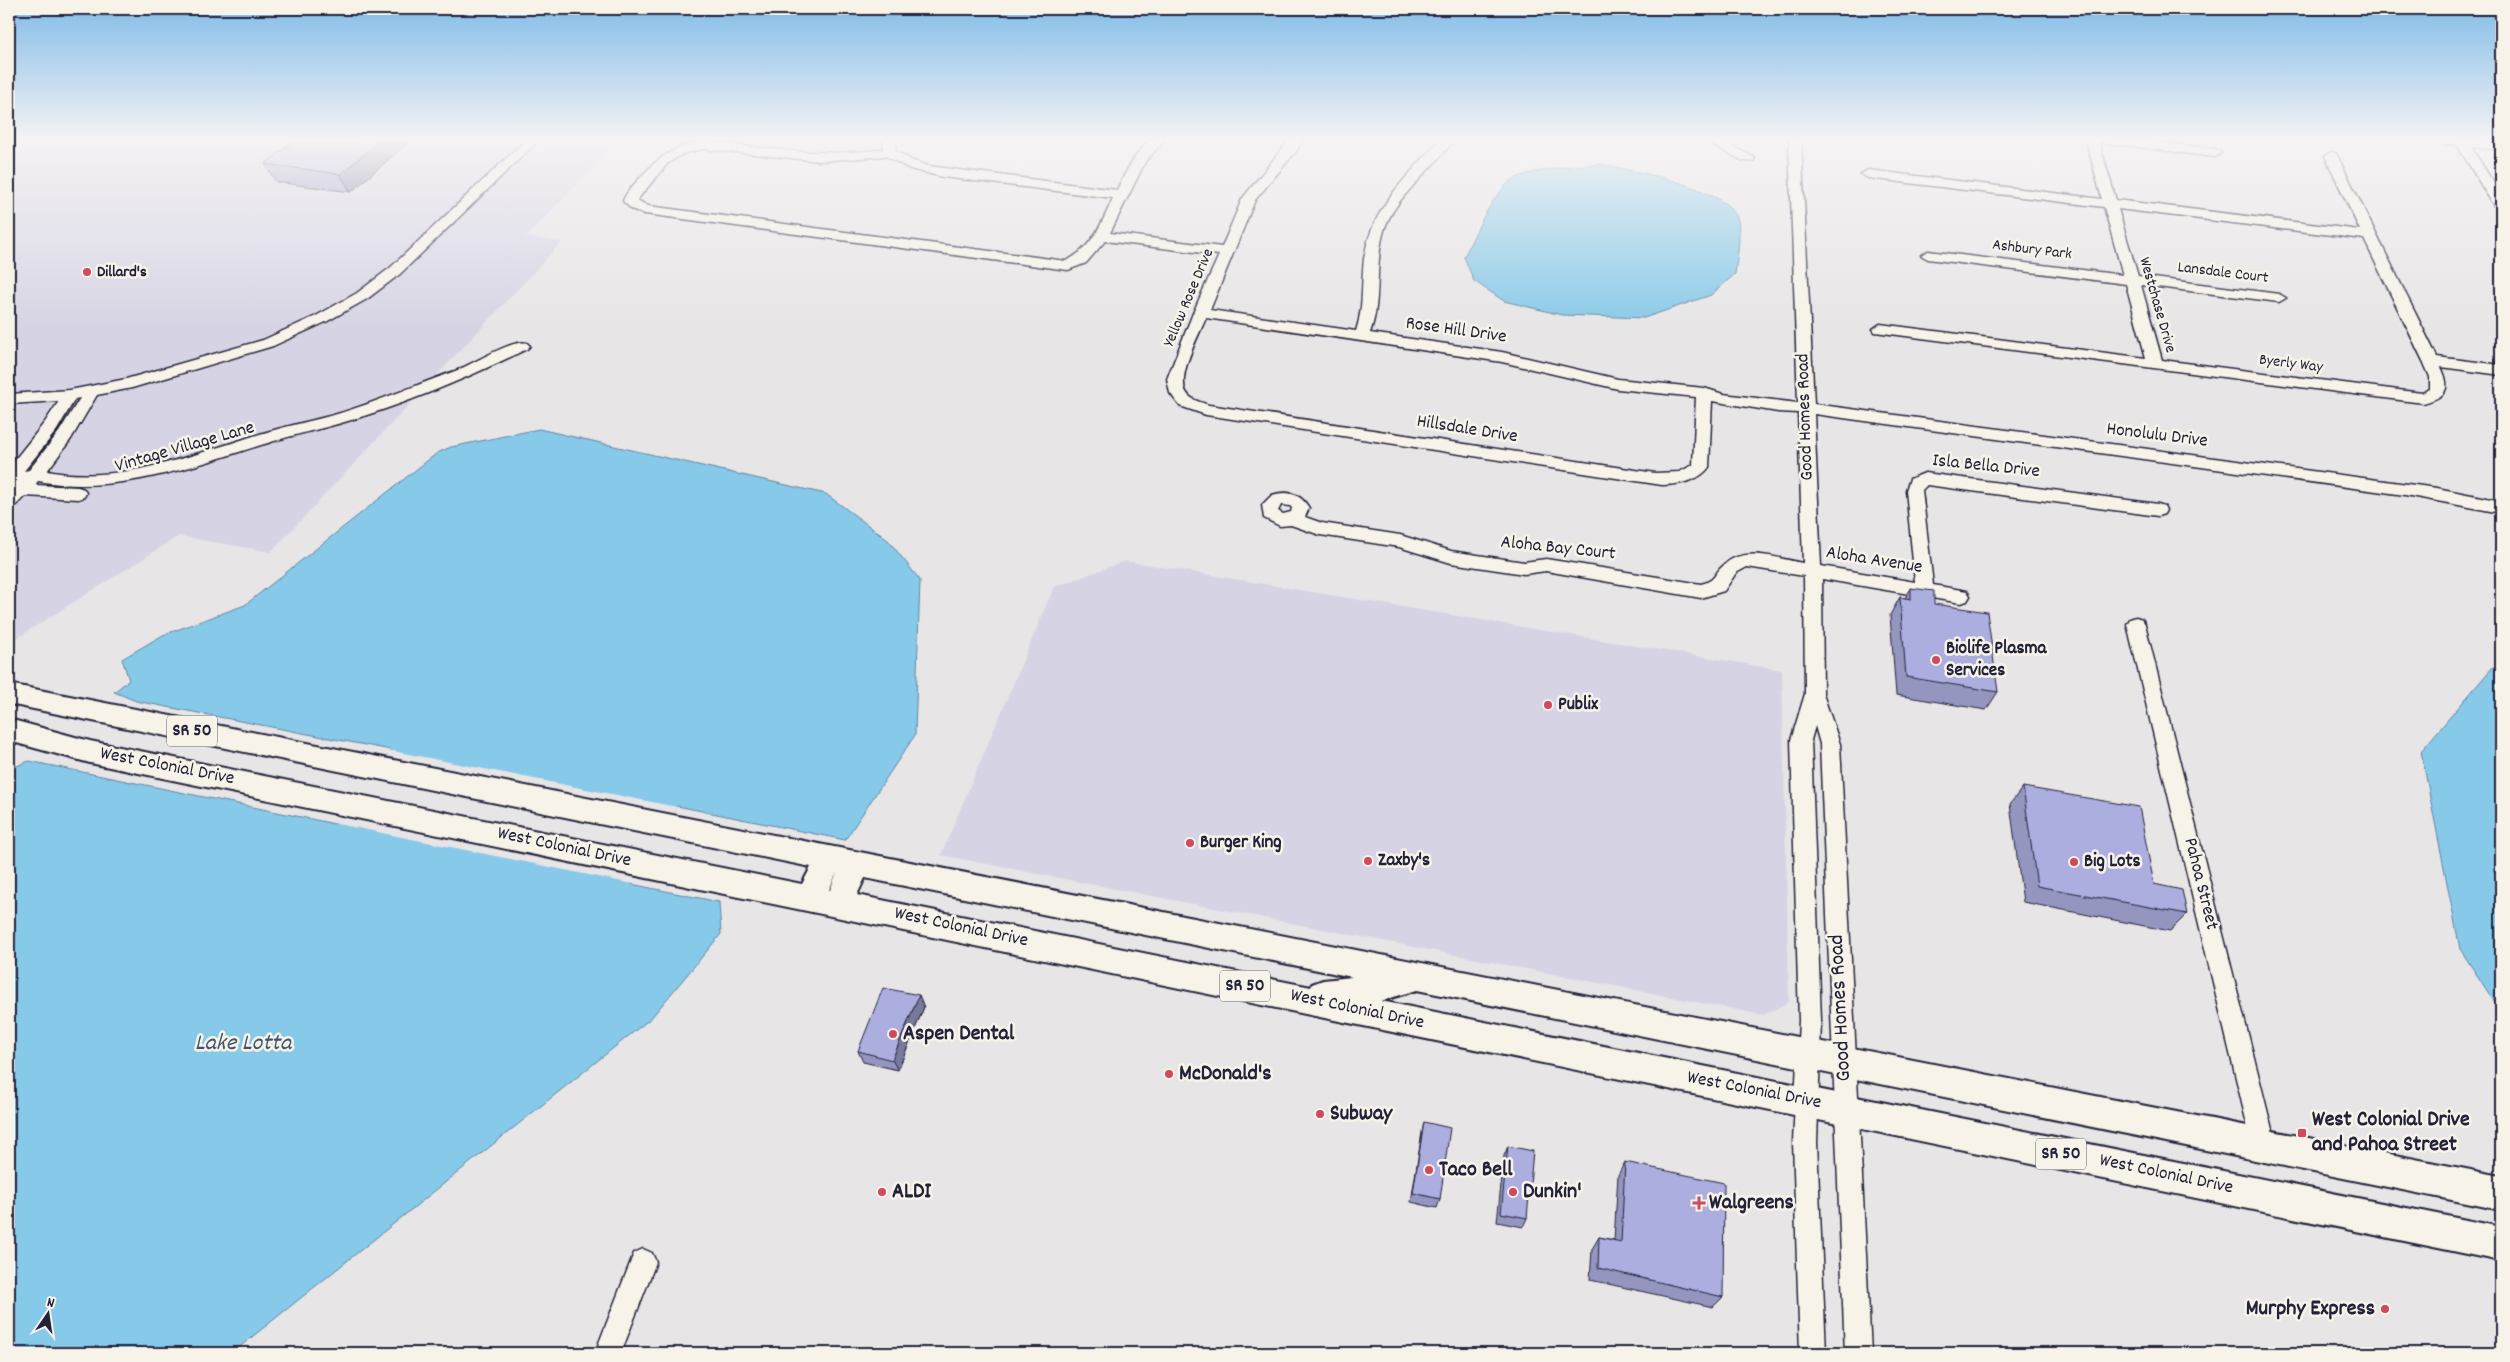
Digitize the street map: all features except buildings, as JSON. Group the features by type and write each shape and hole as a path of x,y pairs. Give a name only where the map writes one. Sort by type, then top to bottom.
{"highway":[{"name":"SR 50","path":"9,694 2501,1192"},
{"name":"West Colonial Drive","path":"9,730 90,752 1845,1110 2500,1238"},
{"path":"824,901 843,861"},
{"path":"1292,996 1372,990 1417,976"}],"street":[{"path":"9,399 70,395 127,384 268,343 321,319 370,290 416,252 468,203"},
{"path":"632,203 646,210 1056,266 1079,263 1101,236 1118,203"},
{"name":"Yellow Rose Drive","path":"1177,371 1248,203"},
{"path":"1361,337 1369,315 1371,262 1376,233 1387,209 1393,203"},
{"name":"Good Homes Road","path":"1798,203 1814,611 1814,694 1801,740 1809,992 1805,1142 1813,1353"},
{"path":"2099,203 2368,235"},
{"name":"Byerly Way","path":"1880,329 2422,398 2438,392 2438,377 2431,361 2353,203"},
{"name":"Westchase Drive","path":"2111,204 2156,365"},
{"path":"1101,236 1228,252"},
{"name":"Ashbury Park","path":"1928,255 2132,280"},
{"name":"Lansdale Court","path":"2132,280 2279,298"},
{"name":"Rose Hill Drive","path":"1200,313 1502,357 1618,384 1704,393 1721,399 1778,407 1806,408"},
{"name":"Vintage Village Lane","path":"35,475 62,480 129,477 169,468 270,437 313,427 465,373 522,346"},
{"path":"2431,361 2501,370"},
{"name":"Hillsdale Drive","path":"1177,371 1175,379 1178,393 1186,402 1206,410 1655,479 1674,480 1690,475 1701,467 1704,393"},
{"path":"12,482 35,475 73,428 92,390"},
{"path":"9,502 12,482 70,395"},
{"name":"Honolulu Drive","path":"1806,408 2411,491 2501,507"},
{"name":"Vintage Village Lane","path":"12,482 81,493 110,491 144,485 265,448 298,436 313,427"},
{"name":"Isla Bella Drive","path":"1924,590 1914,490 1916,483 1925,479 2158,510"},
{"name":"Aloha Bay Court","path":"1292,519 1320,529 1400,541 1451,557 1524,568 1546,565 1701,591 1718,586 1730,569 1744,560 1811,572"},
{"name":"Aloha Avenue","path":"1811,572 1960,596"},
{"name":"Pahoa Street","path":"2136,624 2264,1145"},
{"name":"Good Homes Road","path":"1814,694 1830,744 1845,1110 1858,1353"},
{"path":"608,1353 643,1262"}],"shaded area":[{"path":"9,203 560,203 526,237 562,242 271,552 179,536 9,643"},
{"path":"1126,561 1782,670 1789,1002 1763,1015 941,855 1054,587"}],"water":[{"path":"1492,203 1723,203 1731,209 1738,221 1739,234 1735,274 1711,295 1644,318 1562,315 1504,301 1474,281 1464,257"},
{"name":"Lake Lotta","path":"539,429 826,494 888,540 920,580 915,735 845,840 677,806 631,884 719,902 721,934 651,1018 232,1353 9,1353 9,769 29,761 335,824 391,750 136,701 114,692 129,680 122,659 163,635 245,605 437,453 451,447"},
{"path":"2501,663 2501,1012 2460,949 2421,751 2492,668"}],"pier":[{"path":"388,750 677,807 633,884 333,823"}],"place":[{"name":"Dillard's","path":"87,272"},
{"name":"Biolife Plasma Services","path":"1936,660"},
{"name":"Publix","path":"1548,705"},
{"name":"Burger King","path":"1190,843"},
{"name":"Zaxby's","path":"1368,861"},
{"name":"Big Lots","path":"2074,862"},
{"name":"Aspen Dental","path":"893,1034"},
{"name":"McDonald's","path":"1169,1074"},
{"name":"Subway","path":"1320,1114"},
{"name":"West Colonial Drive and Pahoa Street","path":"2302,1133"},
{"name":"Taco Bell","path":"1429,1170"},
{"name":"ALDI","path":"882,1192"},
{"name":"Dunkin'","path":"1513,1192"},
{"name":"Walgreens","path":"1699,1203"},
{"name":"Murphy Express","path":"2385,1309"}]}
